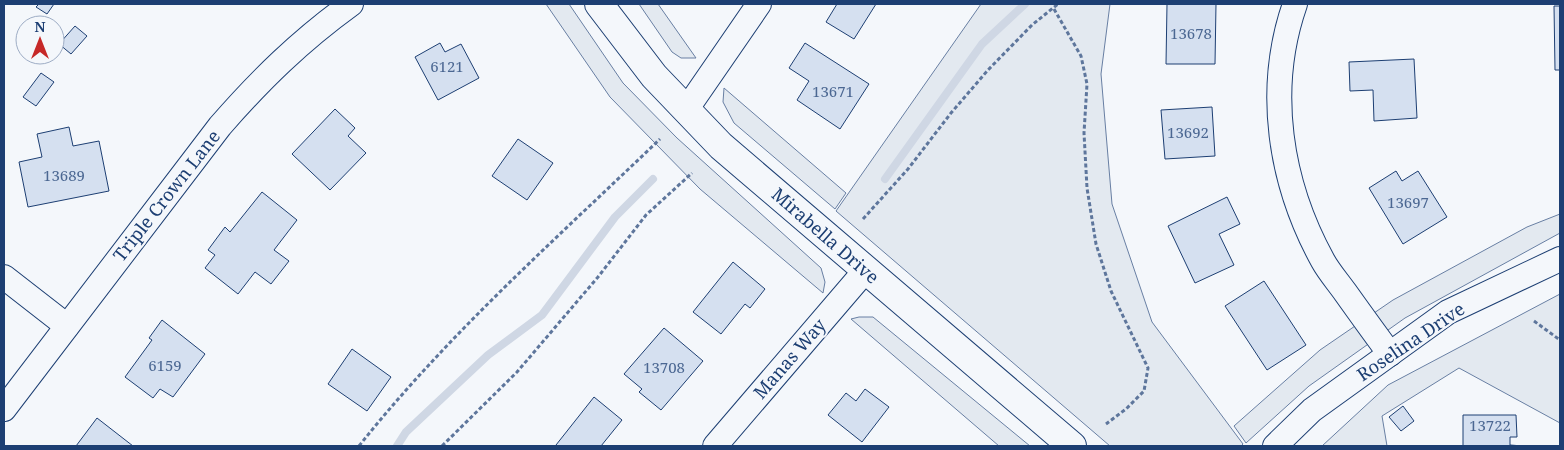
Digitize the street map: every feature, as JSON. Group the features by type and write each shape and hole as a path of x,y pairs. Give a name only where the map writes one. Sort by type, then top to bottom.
{"street":[{"name":"Triple Crown Lane","path":"4,409 220,126 244,98 296,46 351,4"},
{"name":"Mirabella Drive","path":"599,4 654,76 721,146 1072,446"},
{"path":"686,110 759,4"},
{"path":"1296,4 1290,20 1282,60 1279,99 1285,164 1302,214 1324,262 1390,354"},
{"name":"Roselina Drive","path":"1275,446 1312,410 1448,312 1560,259"},
{"name":"Manas Way","path":"715,446 865,271"},
{"path":"4,278 67,326"}],"path":[{"path":"863,219 908,169 951,113 988,70 1032,25 1058,4"},
{"path":"1054,9 1081,56 1087,84 1084,134 1087,188 1096,244 1111,291 1148,368 1144,391 1126,409 1106,424"},
{"path":"359,446 439,353 660,139"},
{"path":"442,446 517,372 598,277 646,215 692,173"},
{"path":"1534,321 1560,340"}],"shaded area":[{"path":"546,4 569,4 623,83 677,138 821,268 825,282 823,293 700,189 610,97"},
{"path":"639,4 658,4 696,58 681,58 672,52"},
{"path":"981,4 1110,4 1101,74 1112,204 1152,322 1243,444 1241,446 1110,446 836,211"},
{"path":"724,88 846,193 835,209 734,123 723,102"},
{"path":"1560,214 1560,233 1405,318 1309,386 1246,443 1234,426 1320,350 1393,300 1527,227"},
{"path":"1560,294 1560,423 1459,368 1382,416 1387,446 1322,446 1388,385"},
{"path":"873,317 1030,446 999,446 851,319"}],"building":[{"path":"39,4 54,4 47,14 36,7"},
{"path":"837,4 876,4 854,39 826,22"},
{"path":"1167,4 1216,4 1215,64 1166,64"},
{"path":"1554,6 1560,6 1560,70 1555,70"},
{"path":"75,26 87,36 71,54 65,49 65,37"},
{"path":"440,43 445,52 461,44 479,78 438,100 415,57"},
{"path":"805,43 869,84 840,129 797,100 809,81 789,68"},
{"path":"1414,59 1417,118 1374,121 1373,90 1350,91 1349,62"},
{"path":"41,73 54,82 36,106 23,97"},
{"path":"1212,107 1215,156 1165,159 1161,110"},
{"path":"335,109 355,128 348,136 366,153 330,190 292,154"},
{"path":"69,127 73,146 99,141 109,191 28,207 19,162 42,157 37,134"},
{"path":"518,139 553,163 527,200 492,176"},
{"path":"1396,171 1402,181 1418,171 1447,217 1403,244 1369,188"},
{"path":"262,192 297,220 274,250 289,261 271,284 255,272 238,294 205,268 215,255 208,250 225,227 230,232"},
{"path":"1227,197 1240,224 1219,234 1234,265 1195,283 1168,226"},
{"path":"733,262 765,289 750,308 745,304 721,334 693,312"},
{"path":"1264,281 1306,345 1267,370 1225,306"},
{"path":"162,320 205,354 173,397 160,389 153,398 125,377 152,340 149,338"},
{"path":"664,328 703,361 661,410 639,392 642,389 624,374"},
{"path":"352,349 391,377 367,411 328,384"},
{"path":"865,389 889,407 862,442 828,415 846,393 856,401"},
{"path":"594,397 622,420 601,446 556,445"},
{"path":"1403,406 1414,421 1401,431 1389,417"},
{"path":"1463,415 1516,415 1517,437 1510,437 1510,445 1523,446 1463,446"},
{"path":"97,418 133,446 76,446"}],"waterway":[{"path":"885,179 982,44 1025,4"},
{"path":"397,446 406,432 488,355 542,315 615,217 653,179"}]}
